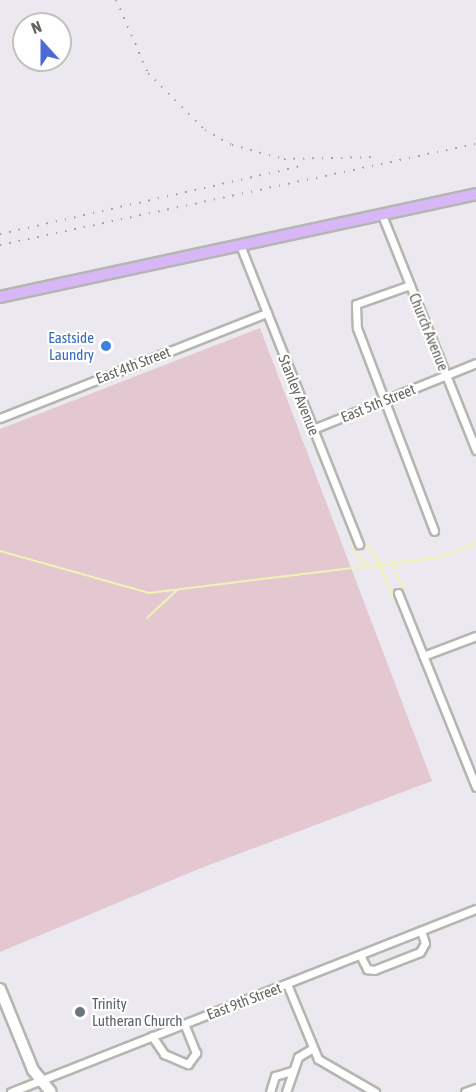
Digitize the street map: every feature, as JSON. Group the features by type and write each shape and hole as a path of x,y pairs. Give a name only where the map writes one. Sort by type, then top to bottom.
{"main road":[{"path":"0,297 476,194"}],"street":[{"name":"Church Avenue","path":"382,215 476,450"},
{"name":"Stanley Avenue","path":"240,245 359,544"},
{"path":"410,285 356,304 357,328 434,531"},
{"name":"East 4th Street","path":"0,418 267,313"},
{"name":"East 5th Street","path":"313,429 476,363"},
{"path":"398,593 473,772 476,787"},
{"path":"423,656 476,636"},
{"name":"East 9th Street","path":"11,1092 476,909"},
{"path":"360,955 367,969 374,970 420,952 425,943 421,931"},
{"path":"287,984 313,1048 328,1069 375,1092"},
{"path":"0,989 41,1080 51,1092"},
{"path":"152,1036 164,1054 188,1064 196,1053 184,1024"},
{"path":"286,1092 291,1071 298,1056 313,1048"},
{"path":"270,1092 275,1076 291,1071"},
{"path":"465,1092 476,1088"}],"shaded area":[{"path":"260,328 432,781 196,870 0,952 0,429"}],"waterway":[{"path":"0,551 149,593 441,557 476,543"},
{"path":"367,545 381,564"},
{"path":"352,547 366,566"},
{"path":"393,564 404,592"},
{"path":"380,566 393,596"},
{"path":"147,618 177,590"}],"railway":[{"path":"116,0 148,73 205,130 232,145 284,159 379,157"},
{"path":"0,245 476,144"},
{"path":"0,234 301,166"}],"place":[{"name":"Eastside Laundry","path":"106,346"},
{"name":"Trinity Lutheran Church","path":"80,1012"}]}
